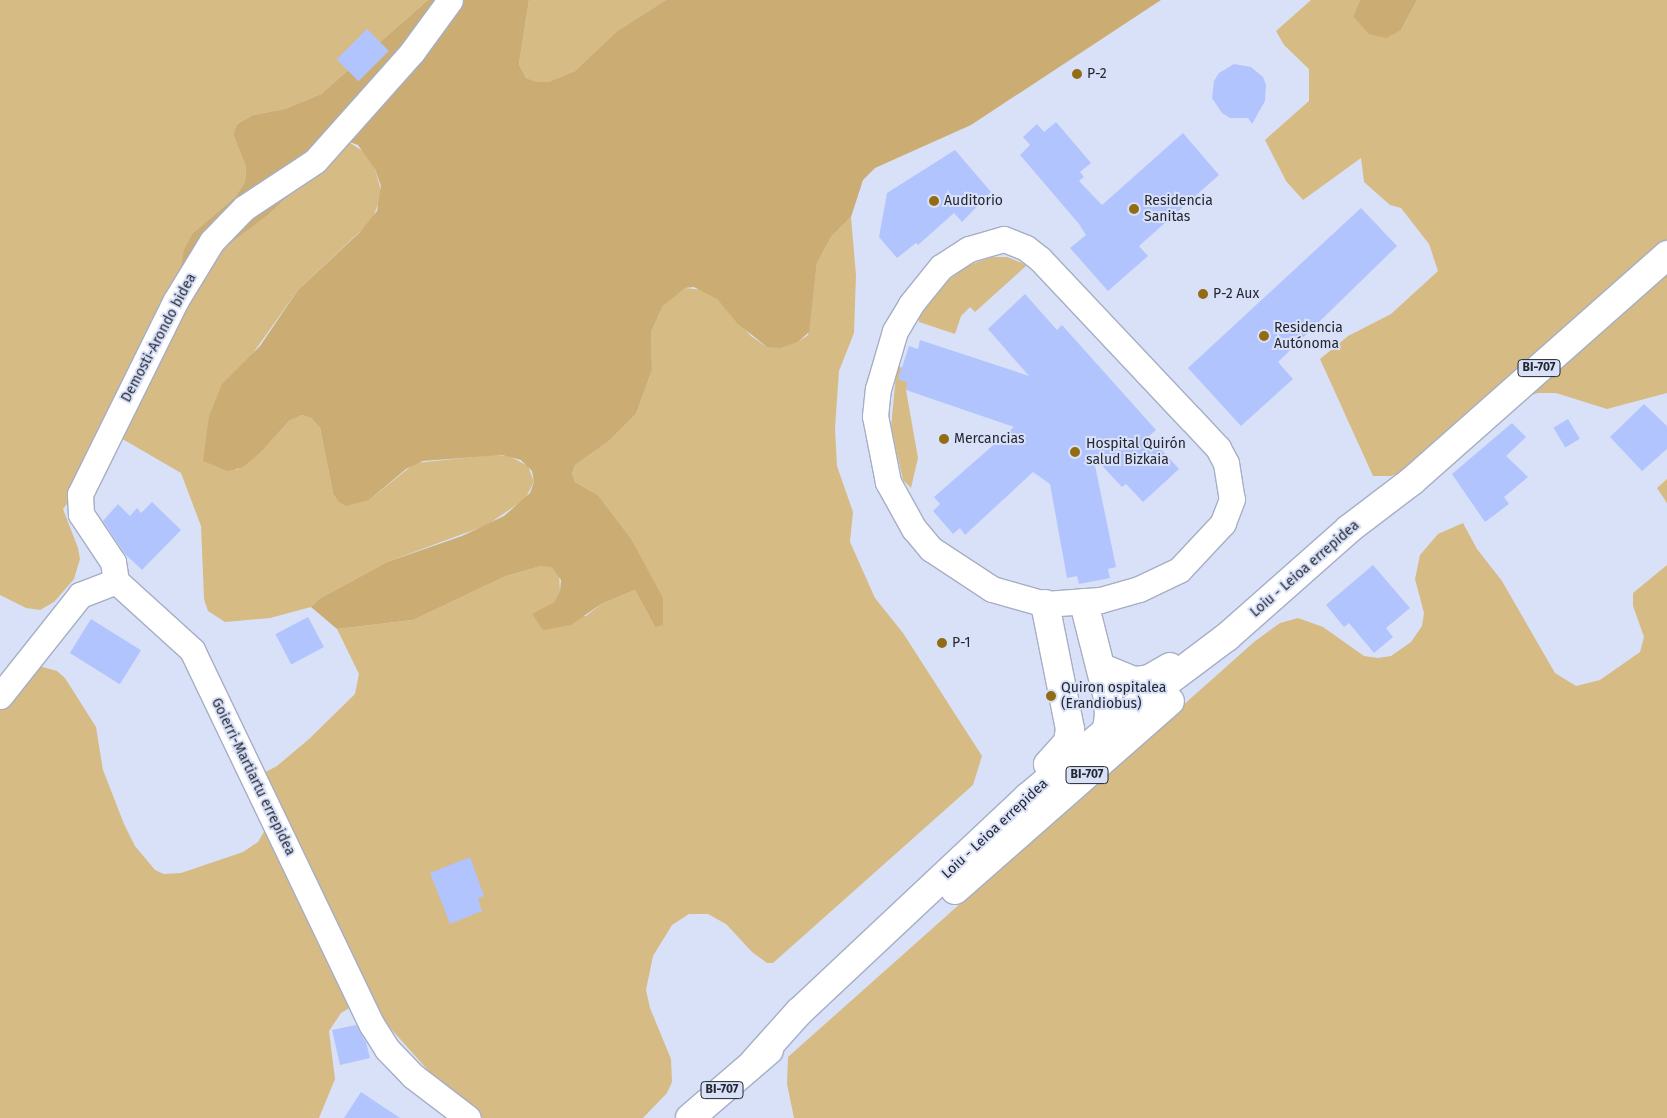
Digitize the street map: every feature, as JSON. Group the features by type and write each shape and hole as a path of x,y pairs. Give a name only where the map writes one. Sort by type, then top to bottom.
{"main road":[{"name":"Loiu - Leioa errepidea","path":"755,1061 848,967 1028,797 1108,729 1227,637 1349,529 1412,481 1667,255"},
{"name":"Loiu - Leioa errepidea","path":"690,1118 755,1061 819,1011 1359,536 1412,481"},
{"path":"1054,653 1066,640 1074,637 1124,679 1149,679 1168,668 1291,566 1349,529"},
{"path":"953,892 990,846 1103,745 1108,729 1108,698 1084,603"},
{"path":"848,967 881,915 1061,753 1068,742 1070,729 1045,604"}],"street":[{"name":"Demosti-Arondo bidea","path":"116,581 113,562 81,514 80,494 176,300 212,241 244,208 315,161 412,52 450,0"},
{"path":"1004,239 1026,248 1040,259 1218,448 1229,471 1232,499 1223,522 1179,570 1140,589 1084,603 1045,604 992,589 956,568 930,549 901,509 888,482 875,416 878,389 895,331 911,304 941,267 969,249 1004,239"},
{"path":"0,696 80,596 116,581"},
{"name":"Goierri-Martiartu errepidea","path":"116,581 192,650 372,1025 387,1049 412,1076 468,1118"}],"shaded area":[{"path":"0,0 428,0 321,94 285,109 253,115 237,124 233,134 246,167 245,182 235,197 193,233 219,251 268,215 347,141 366,153 375,169 382,194 372,220 298,290 251,356 236,470 262,451 289,421 302,415 311,418 320,428 333,493 369,500 415,463 494,455 509,456 528,466 534,482 525,499 487,525 387,562 319,599 311,607 270,618 225,622 208,611 204,599 201,526 181,473 119,437 63,509 78,548 80,559 74,579 54,602 40,610 26,608 0,595"},
{"path":"428,0 529,0 519,64 526,78 537,82 548,82 575,71 617,31 666,0 1161,0 971,125 875,168 863,180 851,217 831,237 817,263 809,332 798,342 780,348 767,347 738,324 717,299 694,287 685,288 663,306 651,332 652,370 636,414 609,441 575,465 572,474 575,482 598,495 630,537 663,598 663,625 655,627 635,590 601,604 571,625 543,630 532,614 554,602 560,591 561,580 552,567 541,566 506,576 413,620 337,629 311,607 319,599 387,562 462,536 504,516 530,493 534,482 532,471 521,460 502,455 423,461 406,469 369,500 346,506 339,502 333,493 320,428 311,418 302,415 289,421 262,451 243,467 228,471 203,461 209,416 222,384 260,346 298,290 359,233 377,211 381,186 375,169 358,145 347,141 268,215 182,279 181,267 184,250 193,233 235,197 245,182 246,167 233,134 237,124 253,115 285,109 321,94"},
{"path":"529,0 666,0 617,31 575,71 548,82 536,82 526,78 519,64"},
{"path":"1311,0 1360,0 1353,16 1401,30 1417,0 1667,0 1667,393 1607,409 1556,393 1538,393 1512,401 1404,471 1391,476 1373,476 1320,359 1348,336 1391,314 1438,271 1429,244 1401,208 1390,205 1364,182 1361,158 1303,200 1286,181 1265,140 1309,101 1309,69 1284,45 1276,31"},
{"path":"1360,0 1417,0 1401,30 1386,38 1369,34 1353,16"},
{"path":"851,217 856,275 854,333 839,371 835,428 837,466 853,512 850,542 875,598 903,633 982,756 973,785 773,963 767,963 752,952 726,924 708,914 689,914 672,925 653,956 646,990 650,1008 671,1059 672,1082 667,1093 643,1118 478,1118 434,1077 375,1011 351,1007 341,1013 329,1031 335,1079 319,1118 0,1118 0,680 39,666 57,671 65,678 96,727 103,770 124,824 135,846 155,870 164,874 181,873 243,852 258,842 265,830 256,777 277,766 309,739 355,694 359,674 337,629 413,620 506,576 541,566 552,566 559,574 560,591 554,602 532,615 586,616 601,604 635,590 655,627 645,568 630,537 598,495 575,482 572,474 575,465 609,441 636,414 652,370 651,332 663,306 673,297 685,288 704,290 717,299 751,336 767,347 798,342 808,335 817,263 831,237"},
{"path":"992,257 1007,257 1027,265 975,312 970,307 961,316 955,334 919,322 919,317 947,281 969,265"},
{"path":"897,365 902,368 908,383 906,390 918,458 911,488 903,480 891,427"},
{"path":"1667,479 1667,503 1657,488"},
{"path":"1463,523 1477,549 1502,581 1555,673 1576,686 1600,680 1640,652 1644,637 1633,606 1633,593 1667,565 1667,1118 794,1118 787,1084 788,1057 1254,642 1280,623 1298,618 1323,627 1364,656 1378,658 1391,656 1411,642 1422,626 1424,613 1415,579 1420,555 1438,534"}],"building":[{"path":"367,29 389,51 359,81 337,59"},
{"path":"1234,64 1251,67 1263,77 1266,85 1265,101 1252,124 1248,118 1230,118 1222,113 1212,98 1214,81 1219,73"},
{"name":"Residencia Sanitas","path":"1056,122 1091,163 1080,172 1084,177 1079,181 1102,205 1183,133 1219,175 1139,246 1148,256 1108,291 1070,248 1086,235 1079,224 1020,155 1030,145 1023,137 1037,124 1044,132"},
{"name":"Auditorio","path":"955,150 991,192 962,222 954,213 918,245 916,243 897,258 879,237 887,193"},
{"name":"Residencia Autónoma","path":"1361,208 1397,246 1278,362 1293,379 1241,426 1188,368"},
{"name":"Hospital Quirón salud Bizkaia","path":"1025,294 1057,330 1062,325 1156,430 1149,436 1179,469 1143,502 1126,484 1122,487 1093,456 1116,567 1108,569 1110,578 1079,584 1077,576 1067,578 1050,484 1033,472 965,535 960,528 953,534 933,511 940,504 934,497 1014,427 906,390 908,383 898,379 909,346 918,349 920,340 1029,376 988,329"},
{"path":"1644,404 1667,426 1667,449 1642,471 1610,437"},
{"path":"1568,419 1580,439 1565,447 1553,428"},
{"path":"1512,423 1526,437 1506,456 1528,477 1504,497 1509,504 1485,522 1452,474"},
{"path":"152,502 181,530 142,570 125,554 103,521 118,504 130,516 137,508 141,513"},
{"path":"1373,565 1410,608 1386,628 1393,637 1374,653 1349,623 1344,627 1326,605"},
{"path":"308,617 324,647 291,664 275,634"},
{"path":"91,619 141,650 120,684 70,653"},
{"path":"470,857 484,896 478,899 482,911 450,924 430,873"},
{"path":"356,1025 366,1042 370,1058 340,1065 332,1030"},
{"path":"361,1092 400,1118 344,1118"}],"place":[{"name":"P-2","path":"1077,74"},
{"name":"Auditorio","path":"934,201"},
{"name":"Residencia Sanitas","path":"1134,209"},
{"name":"P-2 Aux","path":"1203,294"},
{"name":"Residencia Autónoma","path":"1264,336"},
{"name":"Mercancias","path":"944,439"},
{"name":"Hospital Quirón salud Bizkaia","path":"1075,452"},
{"name":"P-1","path":"942,643"},
{"name":"Quiron ospitalea (Erandiobus)","path":"1051,696"}]}
